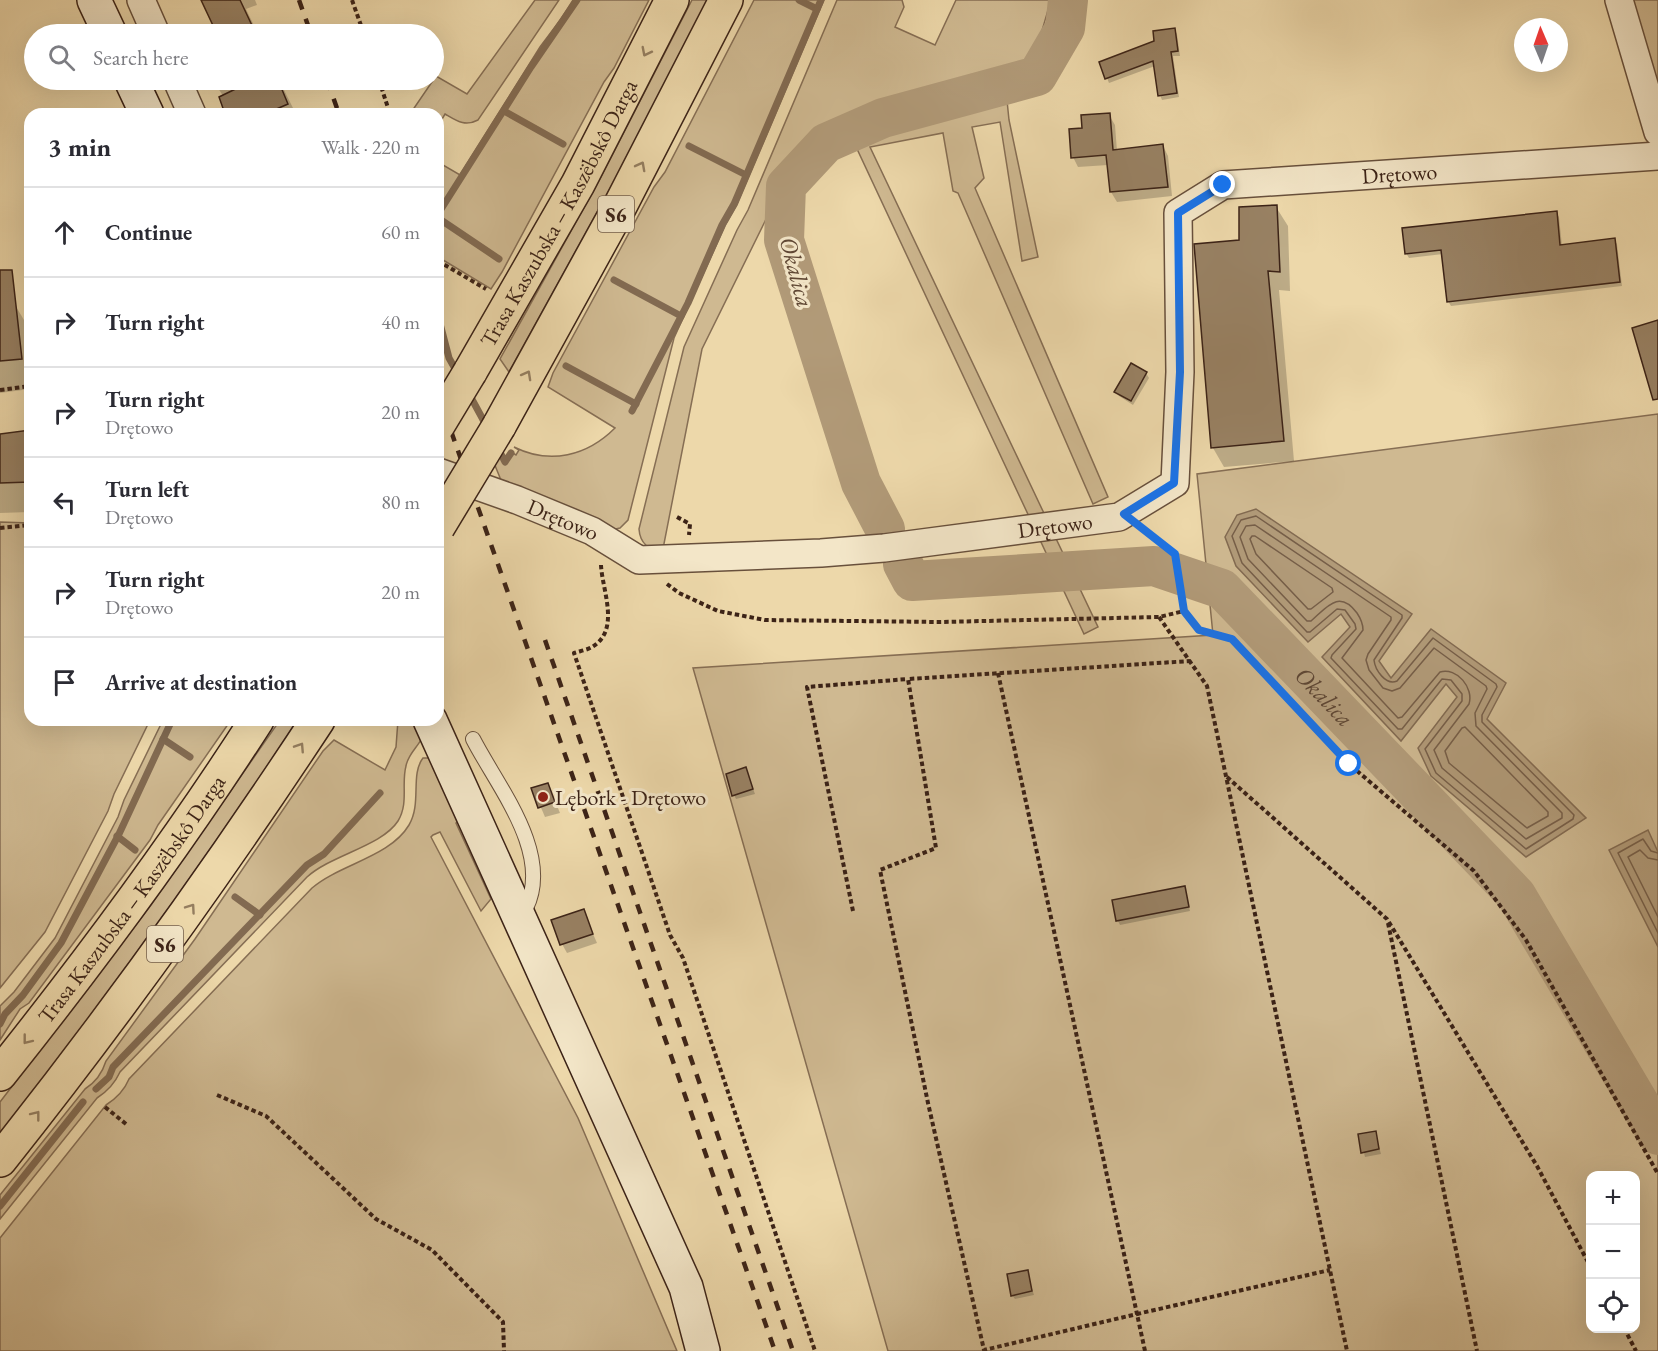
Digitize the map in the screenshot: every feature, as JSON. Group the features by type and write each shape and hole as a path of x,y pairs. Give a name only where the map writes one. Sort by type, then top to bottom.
{"highway":[{"name":"Trasa Kaszubska – Kaszëbskô Darga","path":"444,415 578,184 672,0"},
{"name":"S6","path":"444,517 499,426 619,208 726,0"},
{"name":"Trasa Kaszubska – Kaszëbskô Darga","path":"0,1074 126,910 215,785 253,726"},
{"name":"S6","path":"0,1161 77,1063 167,941 314,726"}],"main road":[{"path":"94,0 105,24"},
{"path":"136,90 144,108"},
{"path":"433,726 686,1287 703,1351"}],"street":[{"path":"141,0 152,24"},
{"path":"1619,0 1658,132"},
{"path":"181,90 189,108"},
{"name":"Drętowo","path":"444,474 517,500 592,531 639,560 820,553 884,548 1119,517 1174,483 1180,372 1178,213 1223,185 1658,156"}],"lane":[{"path":"472,739 513,808 528,844 532,875 530,891 526,908 516,913"}],"path":[{"path":"352,0 360,24"},
{"path":"382,90 388,108"},
{"path":"444,265 492,293"},
{"path":"0,390 24,387"},
{"path":"1124,514 1175,554 1184,611 1199,630 1232,639 1349,764 1474,871 1526,940 1658,1174"},
{"path":"0,528 24,526"},
{"path":"603,537 601,568 608,607 606,632 594,646 574,654 670,935 683,958 815,1351"},
{"path":"639,560 679,593 718,611 765,620 940,622 1159,617 1184,611"},
{"path":"1159,617 1207,686 1347,1351"},
{"path":"853,911 807,687 1190,661"},
{"path":"998,673 1145,1351"},
{"path":"908,679 936,848 880,870 928,1103 984,1351 1330,1270"},
{"path":"1226,777 1387,919 1537,1166 1586,1258"},
{"path":"1387,919 1477,1351"},
{"path":"217,1095 266,1116 376,1219 432,1250 503,1322 504,1351"},
{"path":"105,1107 126,1124"},
{"path":"1626,1333 1636,1351"}],"shaded area":[{"path":"535,0 559,0 478,120 469,123 457,121 445,114 444,116 444,108 414,108 426,90 444,90 444,81 467,94"},
{"path":"573,0 649,0 614,68 604,82 491,289 444,261 444,166 460,175 540,47"},
{"path":"692,0 708,0 613,183 509,372 500,359 601,177"},
{"path":"754,0 824,0 737,205 726,224 674,338 628,520 620,528 611,530 505,490 477,407 505,459 511,452 516,455 519,450 514,447 541,456 568,455 592,445 615,428 548,387 553,373 654,187 665,172"},
{"path":"837,0 902,0 904,7 895,27 935,45 956,0 1051,0 1034,58 1005,81 1009,120 1038,257 1022,261 1000,122 972,127 984,178 975,188 1108,497 1093,504 958,193 953,191 943,133 870,147 1098,627 1084,634 857,149 841,153 839,136 829,144 810,186 777,197 702,349 662,554 649,548 641,539 639,529 684,347 748,210"},
{"path":"1616,0 1658,0 1658,132"},
{"path":"1658,414 1658,1351 888,1351 693,668 1213,635 1197,474"},
{"path":"0,522 24,523 24,726 147,726 108,811 45,932 0,988"},
{"path":"160,726 227,726 150,840 29,1003 20,1009 0,1040 0,1006 14,992 55,938 118,817"},
{"path":"276,726 294,726 153,930 78,1033 0,1134 0,1102 151,905"},
{"path":"398,726 419,726 422,738 407,762 403,807 398,821 390,830 369,844 329,862 307,877 120,1072 116,1080 105,1093 97,1098 0,1219 0,1195 85,1089 98,1077 106,1061 195,939 323,751 334,740 385,770 396,747"},
{"path":"423,758 430,758 463,819 456,823 491,899 481,911 440,832 431,837 578,1118 677,1351 0,1351 0,1238 106,1105 122,1091 129,1079 312,888 336,873 377,853 401,836 413,817 417,773"}],"water":[{"path":"1256,509 1412,614 1379,661 1391,678 1431,629 1506,683 1487,719 1586,818 1526,857 1431,776 1418,748 1457,697 1446,684 1401,741 1322,657 1350,627 1341,614 1308,642 1236,566 1225,537 1237,515"},
{"path":"1648,830 1658,852 1658,947 1609,850"}],"building":[{"path":"201,0 240,0 251,24 212,24"},
{"path":"1175,28 1178,51 1171,52 1177,93 1158,96 1153,61 1105,79 1099,62 1154,41 1153,31"},
{"path":"233,90 282,90 288,104 279,108 223,108 219,97"},
{"path":"1110,113 1113,150 1163,144 1168,187 1110,192 1106,155 1071,158 1069,129 1082,128 1081,115"},
{"path":"1277,205 1280,272 1268,271 1284,441 1211,448 1194,244 1239,240 1239,207"},
{"path":"1557,211 1560,245 1615,238 1620,282 1447,302 1441,250 1405,254 1402,228"},
{"path":"0,270 12,270 22,359 0,361"},
{"path":"1658,320 1658,399 1653,400 1632,328"},
{"path":"1131,363 1147,372 1131,401 1114,392"},
{"path":"24,431 24,482 0,483 0,434"},
{"path":"746,767 753,789 732,796 726,774"},
{"path":"548,783 555,802 538,808 531,788"},
{"path":"1185,886 1189,907 1116,921 1112,900"},
{"path":"584,909 593,934 560,945 551,920"},
{"path":"1376,1131 1379,1149 1361,1153 1358,1134"},
{"path":"1028,1270 1032,1291 1011,1296 1007,1274"}],"waterway":[{"path":"444,205 531,67 577,0"},
{"path":"799,0 817,9"},
{"path":"632,411 688,303 722,225 734,204 821,0"},
{"name":"Okalica","path":"885,529 861,483 784,240 786,186 826,143 883,118 1037,76 1065,28 1068,0"},
{"path":"504,111 563,144"},
{"path":"689,146 746,175"},
{"path":"444,222 499,259"},
{"path":"614,280 681,316"},
{"path":"444,339 449,358 458,374"},
{"path":"566,366 636,404"},
{"path":"468,392 487,427"},
{"path":"498,448 505,462 511,453"},
{"name":"Okalica","path":"903,564 912,581 1154,566 1222,589 1516,895 1658,1135"},
{"path":"0,1024 5,1014 23,995 61,943 119,834 169,726"},
{"path":"163,739 190,757"},
{"path":"96,1089 109,1077 113,1067 307,865 324,854 380,793"},
{"path":"117,836 135,850"},
{"path":"235,897 260,915"},
{"path":"0,1206 83,1102"}],"railway":[{"path":"299,0 307,24"},
{"path":"331,90 337,108"},
{"path":"444,411 775,1351"},
{"path":"545,640 793,1351"}],"place":[{"name":"Lębork - Drętowo","path":"543,797"}],"route":[{"path":"1223,185 1178,213 1180,372 1174,483 1124,514 1175,554 1184,611 1199,630 1232,639 1349,764"}]}
